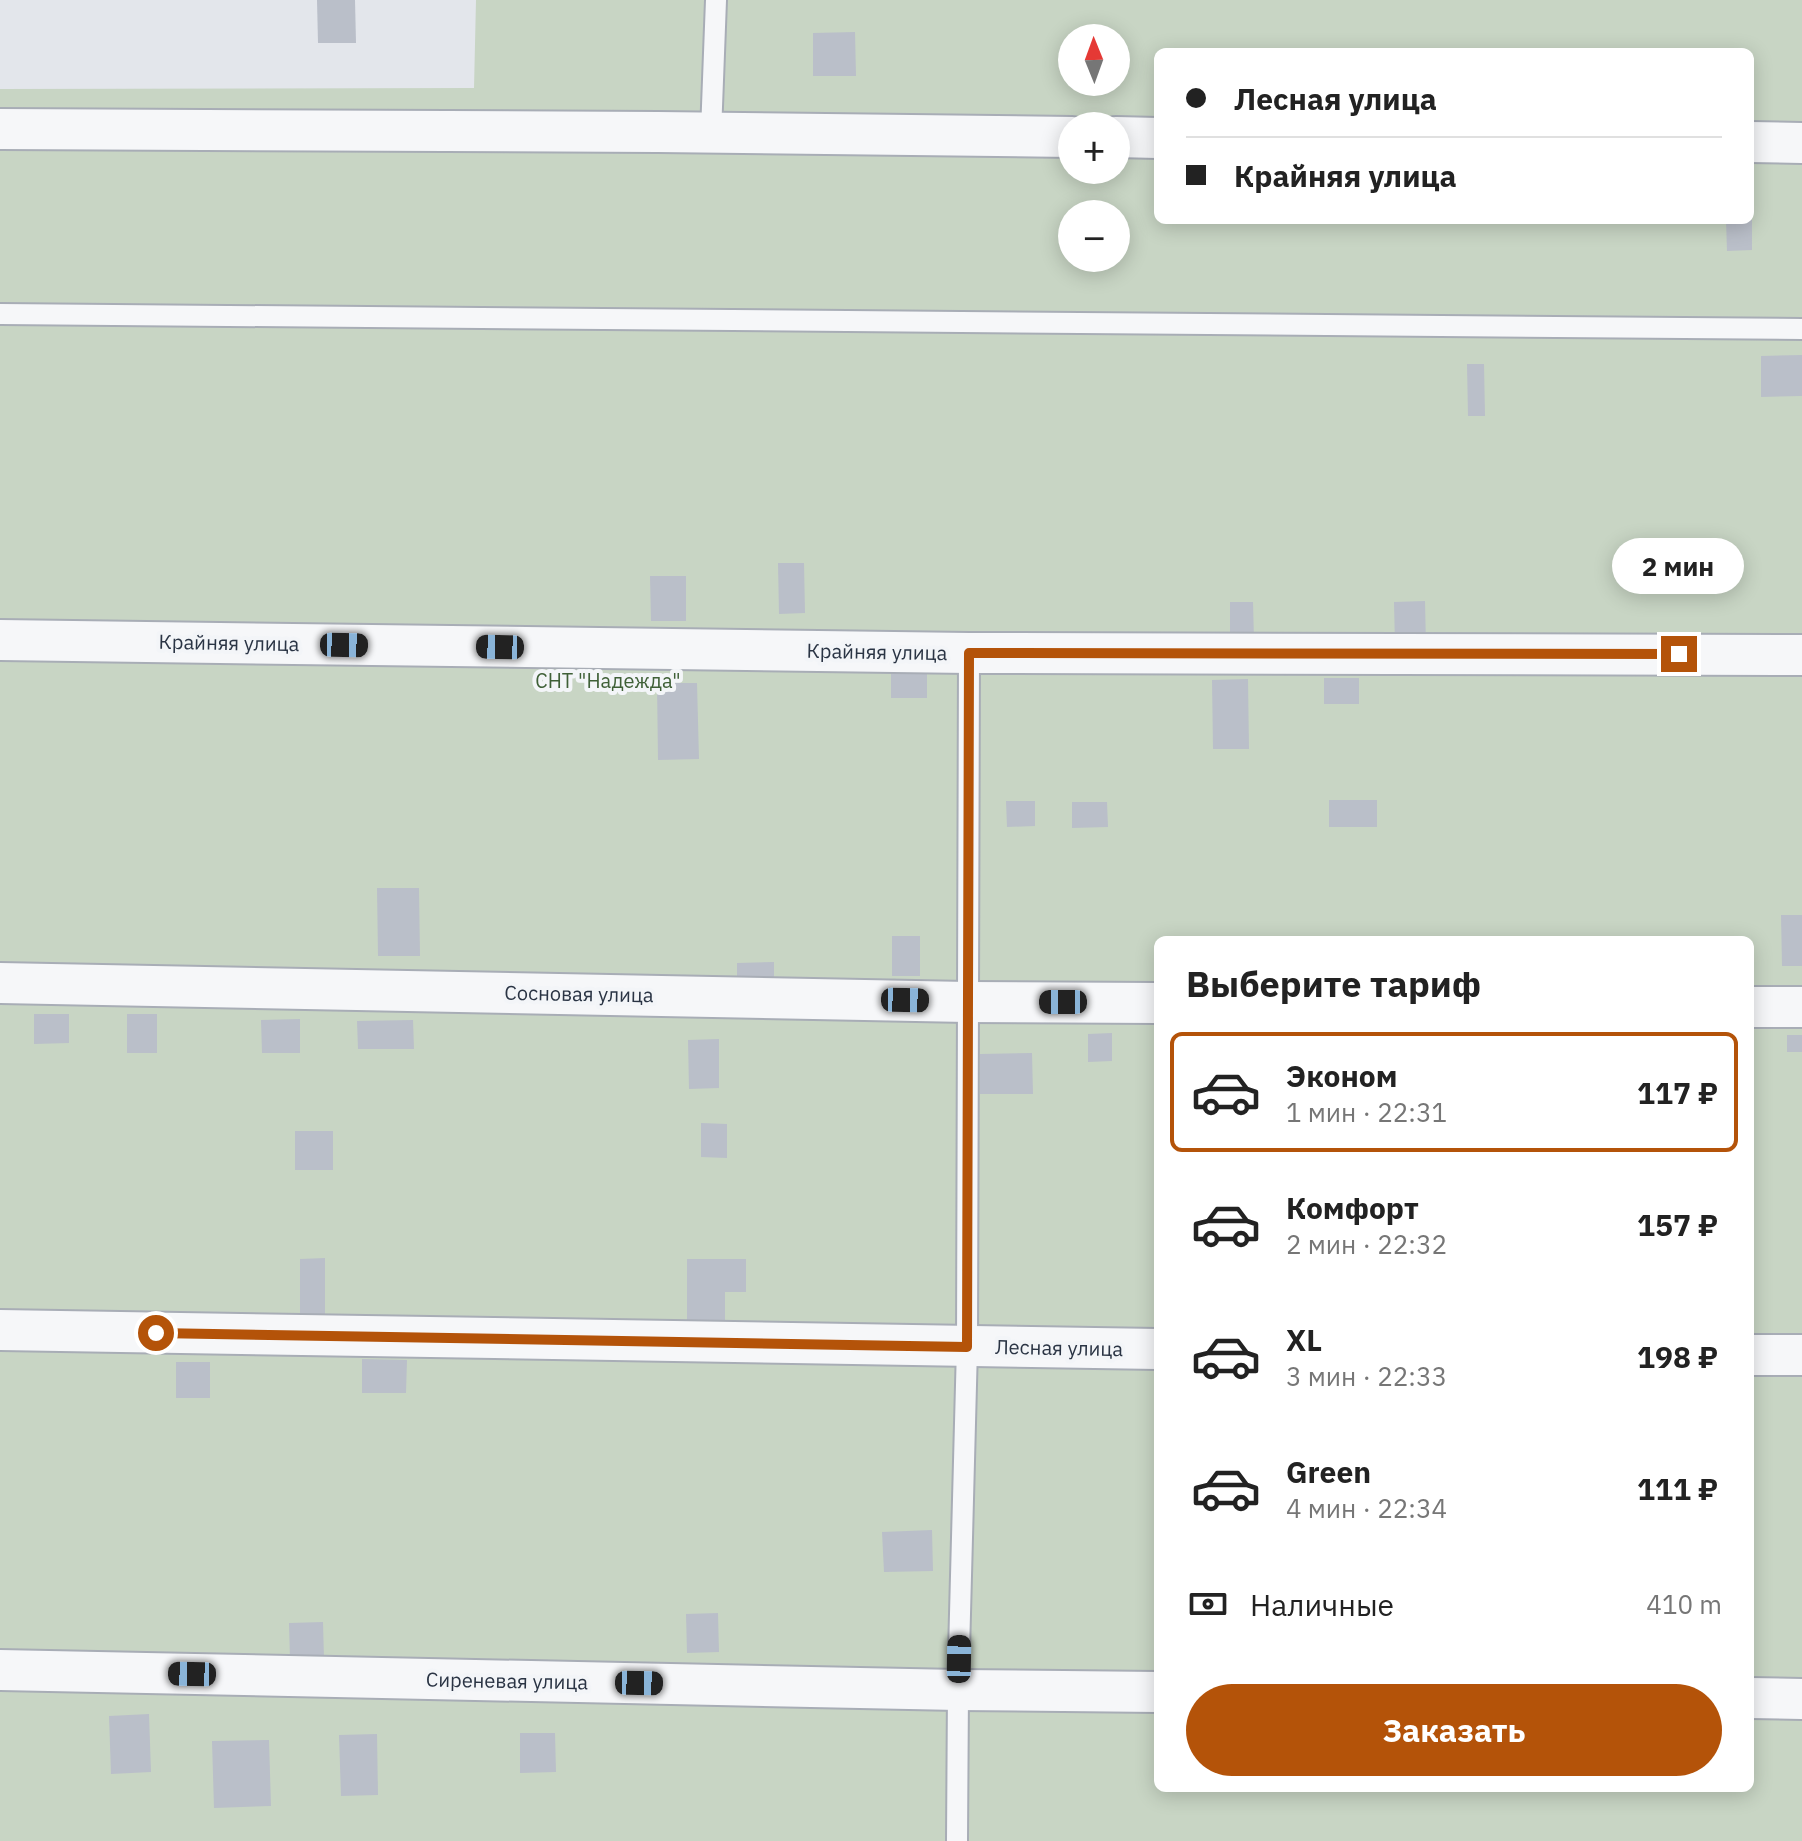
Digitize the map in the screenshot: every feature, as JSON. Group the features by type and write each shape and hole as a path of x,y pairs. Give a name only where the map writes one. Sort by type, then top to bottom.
{"street":[{"path":"0,129 1058,137"},
{"path":"1130,137 1154,138"},
{"path":"1754,142 1802,143"},
{"name":"Крайняя улица","path":"0,640 969,653 1802,655"},
{"name":"Сосновая улица","path":"0,983 1154,1003"},
{"path":"1754,1007 1802,1007"},
{"name":"Лесная улица","path":"0,1330 1154,1349"},
{"path":"1754,1355 1802,1355"},
{"name":"Сиреневая улица","path":"0,1670 1154,1692"},
{"path":"1754,1698 1802,1699"}],"lane":[{"path":"711,133 716,0"},
{"path":"0,314 1802,329"},
{"path":"957,1841 967,1347 969,653"}],"green space":[{"name":"СНТ \"Надежда\"","path":"476,0 1802,0 1802,1841 0,1841 0,89 474,88"}],"building":[{"path":"317,0 355,0 356,43 318,43"},
{"path":"855,32 856,76 813,76 813,33"},
{"path":"1726,224 1752,224 1752,250 1727,251"},
{"path":"1802,355 1802,396 1761,397 1761,356"},
{"path":"1467,364 1484,364 1485,416 1468,416"},
{"path":"778,563 804,563 805,613 779,614"},
{"path":"650,576 686,576 686,621 651,621"},
{"path":"1425,601 1426,646 1395,646 1394,602"},
{"path":"1230,602 1253,602 1254,640 1230,641"},
{"path":"927,673 927,698 891,698 891,674"},
{"path":"1324,678 1359,678 1359,704 1324,704"},
{"path":"1248,679 1249,749 1213,749 1212,680"},
{"path":"657,683 697,683 699,759 658,760"},
{"path":"1329,800 1377,800 1377,827 1329,827"},
{"path":"1006,801 1035,801 1035,826 1007,827"},
{"path":"1072,802 1107,802 1108,827 1072,828"},
{"path":"377,888 419,888 420,956 378,956"},
{"path":"1781,915 1802,915 1802,966 1782,966"},
{"path":"892,936 920,936 920,976 892,976"},
{"path":"774,962 774,985 737,986 737,963"},
{"path":"34,1014 69,1014 69,1043 34,1044"},
{"path":"127,1014 157,1014 157,1053 127,1053"},
{"path":"300,1019 300,1053 262,1053 261,1020"},
{"path":"413,1020 414,1049 358,1049 357,1021"},
{"path":"1112,1033 1112,1061 1088,1062 1088,1034"},
{"path":"1787,1035 1802,1035 1802,1052 1787,1052"},
{"path":"719,1039 719,1088 689,1089 688,1040"},
{"path":"1032,1053 1033,1094 980,1094 980,1054"},
{"path":"701,1123 727,1124 727,1158 701,1157"},
{"path":"295,1131 333,1131 333,1170 295,1170"},
{"path":"325,1258 325,1320 300,1321 300,1259"},
{"path":"687,1259 746,1259 746,1292 725,1292 725,1322 687,1322"},
{"path":"362,1359 407,1360 406,1393 362,1393"},
{"path":"176,1362 210,1362 210,1398 176,1398"},
{"path":"932,1530 933,1571 884,1572 882,1532"},
{"path":"718,1613 719,1652 687,1653 686,1614"},
{"path":"323,1622 324,1659 290,1660 289,1623"},
{"path":"149,1714 151,1772 111,1774 109,1716"},
{"path":"520,1733 555,1733 556,1772 520,1773"},
{"path":"377,1734 378,1795 341,1796 339,1735"},
{"path":"269,1740 271,1806 214,1808 212,1741"}],"route":[{"path":"156,1333 967,1347 969,653 1679,654"}]}
